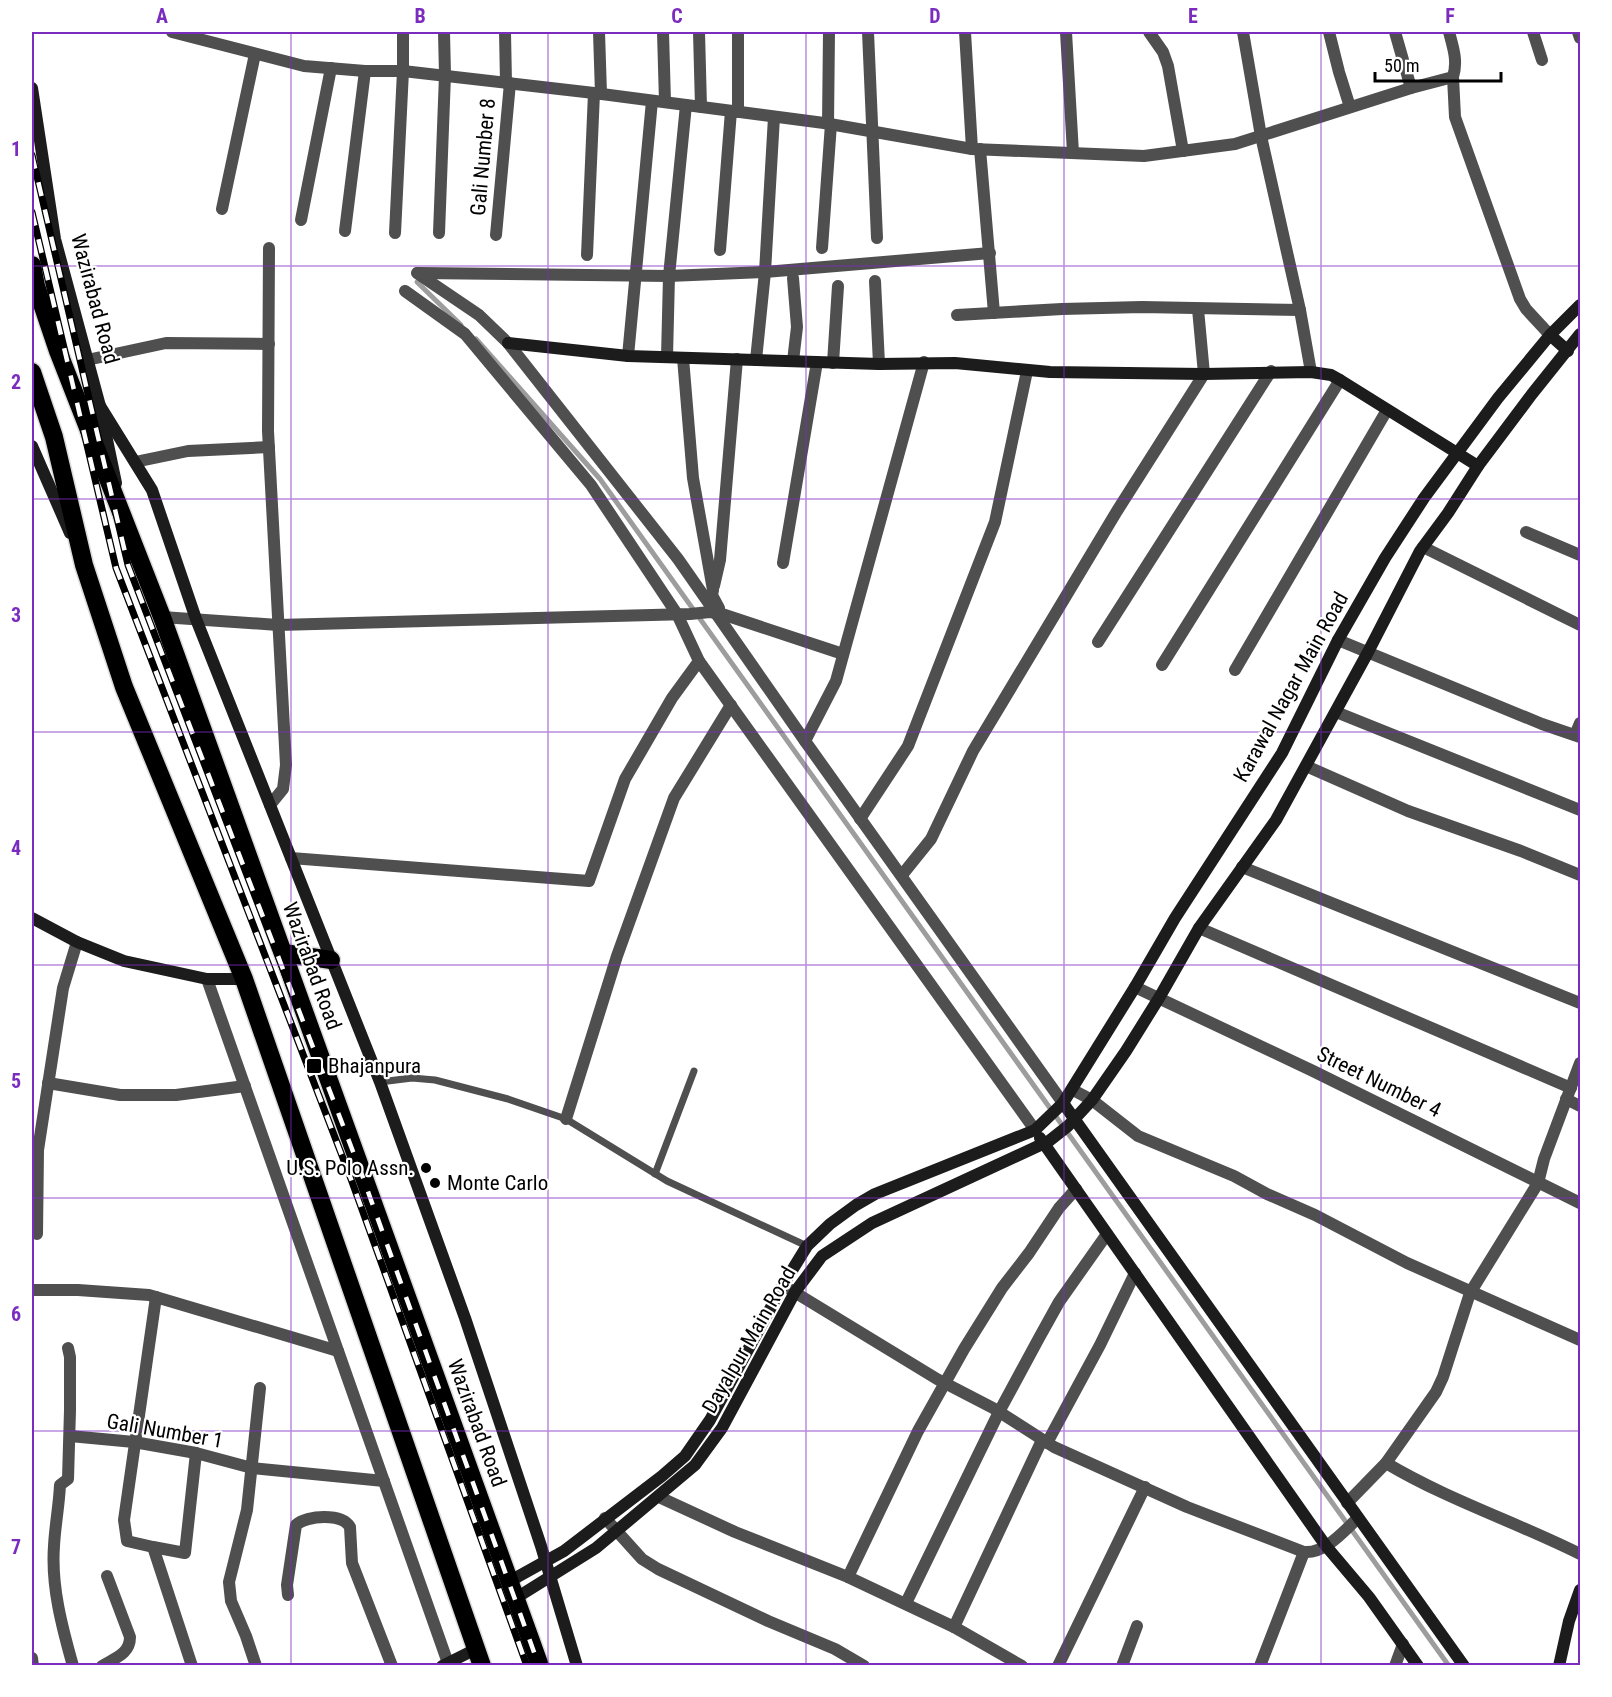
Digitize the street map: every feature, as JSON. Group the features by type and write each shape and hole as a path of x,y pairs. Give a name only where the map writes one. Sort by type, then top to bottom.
{"highway":[{"name":"Wazirabad Road","path":"32,265 58,351 162,617 540,1665"},
{"path":"32,372 54,437 84,565 124,687 244,979 479,1657"},
{"path":"284,953 332,960"}],"street":[{"path":"172,32 304,66 365,71 404,71 598,93 830,124 976,149 1143,156 1235,144 1411,88 1453,77"},
{"path":"221,32 222,45"},
{"path":"395,233 404,71 403,32"},
{"path":"439,233 445,75 444,32"},
{"name":"Gali Number 8","path":"496,235 508,83 505,32"},
{"path":"587,255 598,93 599,32"},
{"path":"628,356 658,102 663,32"},
{"path":"699,32 701,107"},
{"path":"720,250 735,112 738,32"},
{"path":"822,248 830,124 829,32"},
{"path":"868,32 877,238"},
{"path":"964,32 990,253 994,313"},
{"path":"1066,32 1073,153"},
{"path":"1149,32 1163,52 1168,66 1183,151"},
{"path":"1243,32 1261,136 1300,310 1311,372"},
{"path":"1329,32 1350,107"},
{"path":"1395,32 1411,88"},
{"path":"1449,32 1456,58 1453,77 1455,117 1520,299 1526,309 1568,351"},
{"path":"1533,32 1542,60"},
{"path":"1578,32 1581,38"},
{"path":"222,209 255,54"},
{"path":"301,220 331,68"},
{"path":"345,231 365,71"},
{"name":"Wazirabad Road","path":"32,88 55,239 100,406 124,520"},
{"path":"667,357 669,276 686,105"},
{"path":"756,360 765,272 774,117"},
{"path":"270,248 269,447 286,765 283,789 270,805"},
{"path":"990,253 765,272 669,276 417,273 479,315 508,343 678,559 860,819 902,875 1059,1107 1347,1503 1355,1520 1464,1665"},
{"path":"793,278 797,327 793,361"},
{"path":"875,281 879,364"},
{"path":"833,363 838,286"},
{"path":"405,291 465,334 591,485 677,614 699,661 1047,1142 1107,1234 1326,1546 1369,1597 1418,1665"},
{"name":"Karawal Nagar Main Road","path":"1036,1128 1059,1107 1073,1090 1085,1066 1135,987 1174,918 1282,753 1338,640 1384,558 1456,452 1550,335 1581,305"},
{"path":"957,315 1142,307 1300,310"},
{"path":"902,875 931,839 973,751 1117,511 1204,374 1198,309"},
{"path":"1047,1142 1092,1100 1159,998 1199,928 1276,820 1423,547 1478,466 1581,334"},
{"path":"87,360 166,343 269,344"},
{"path":"508,343 628,356 879,364 955,363 1027,371 1204,374 1311,372 1331,375 1341,380 1478,466"},
{"path":"683,358 693,478 713,590"},
{"path":"715,612 712,595 720,560 737,359"},
{"path":"783,563 817,362"},
{"path":"805,741 836,681 924,362"},
{"path":"860,819 908,746 995,522 1027,371"},
{"path":"1098,642 1271,371"},
{"path":"1162,665 1341,380"},
{"path":"100,406 152,490 196,619 380,1082 465,1318 580,1664"},
{"path":"1235,670 1387,410"},
{"path":"32,446 84,565"},
{"path":"135,462 188,451 269,447"},
{"path":"1526,532 1581,555"},
{"path":"1423,547 1581,625"},
{"path":"162,617 278,625 715,612 843,654"},
{"path":"1338,640 1367,654 1542,724 1579,732"},
{"path":"291,858 590,881 625,779 672,698 699,661"},
{"path":"566,1119 617,956 674,798 731,705"},
{"path":"1336,711 1581,810"},
{"path":"1306,766 1407,811 1521,851 1581,875"},
{"path":"1242,867 1581,1003"},
{"path":"32,918 77,942 124,961 207,979 244,979"},
{"path":"1199,928 1569,1094 1581,1106"},
{"path":"38,1234 38,1150 63,988 77,942"},
{"path":"207,979 447,1665 479,1657"},
{"name":"Street Number 4","path":"1135,987 1313,1071 1581,1203"},
{"path":"1347,1503 1386,1463 1436,1392 1470,1293 1538,1183 1581,1063"},
{"path":"48,1083 131,1095 176,1095 244,1086"},
{"path":"1073,1090 1092,1100 1138,1136 1234,1176 1470,1293 1581,1340"},
{"name":"Dayalpur Main Road","path":"513,1589 685,1456 710,1420 783,1285 807,1246 830,1224 875,1194 1036,1128"},
{"name":"Dayalpur Main Road","path":"513,1589 550,1577 596,1548 695,1465 722,1428 795,1292 822,1256 872,1222 1047,1142"},
{"path":"848,1577 944,1382 1002,1288 1059,1208 1076,1189"},
{"path":"906,1604 999,1412 1059,1302 1107,1234"},
{"path":"954,1627 1045,1442 1100,1345 1135,1274"},
{"path":"783,1285 944,1382 999,1412 1045,1442 1198,1511 1304,1552 1312,1553 1326,1546 1355,1520"},
{"path":"32,1290 78,1290 149,1295 338,1351"},
{"path":"156,1297 124,1520 127,1541 185,1553 196,1453"},
{"path":"68,1348 70,1357 68,1479 60,1485 54,1547 54,1576 63,1631 73,1665"},
{"path":"255,1665 231,1601 228,1582 247,1510 260,1388"},
{"name":"Gali Number 1","path":"70,1436 134,1442 196,1453 252,1468 384,1481"},
{"path":"1386,1463 1447,1496 1536,1532 1581,1554"},
{"path":"1058,1665 1145,1487"},
{"path":"659,1497 735,1532 848,1577 954,1627 1023,1665"},
{"path":"288,1595 287,1585 296,1525 310,1517 340,1519 347,1522 350,1527 352,1563 393,1665"},
{"path":"605,1518 642,1559 658,1569 768,1621 835,1649 864,1665"},
{"path":"153,1547 192,1665"},
{"path":"1260,1665 1304,1552"},
{"path":"102,1665 124,1653 130,1645 130,1637 107,1576"},
{"path":"1559,1665 1569,1621 1581,1590"},
{"path":"1122,1665 1137,1626"},
{"path":"1395,1665 1403,1644"},
{"path":"32,1658 33,1665"}],"lane":[{"path":"655,1174 694,1071"},
{"path":"380,1082 412,1078 435,1080 508,1099 566,1119 655,1174 807,1246"}],"waterway":[{"path":"417,282 461,325"},
{"path":"476,339 600,479 1449,1666"}],"railway":[{"path":"32,155 128,565 362,1175 539,1666"},
{"path":"32,212 116,568 351,1179 527,1666"}],"place":[{"name":"Bhajanpura","path":"314,1066"},
{"name":"U.S. Polo Assn.","path":"426,1168"},
{"name":"Monte Carlo","path":"435,1183"}]}
